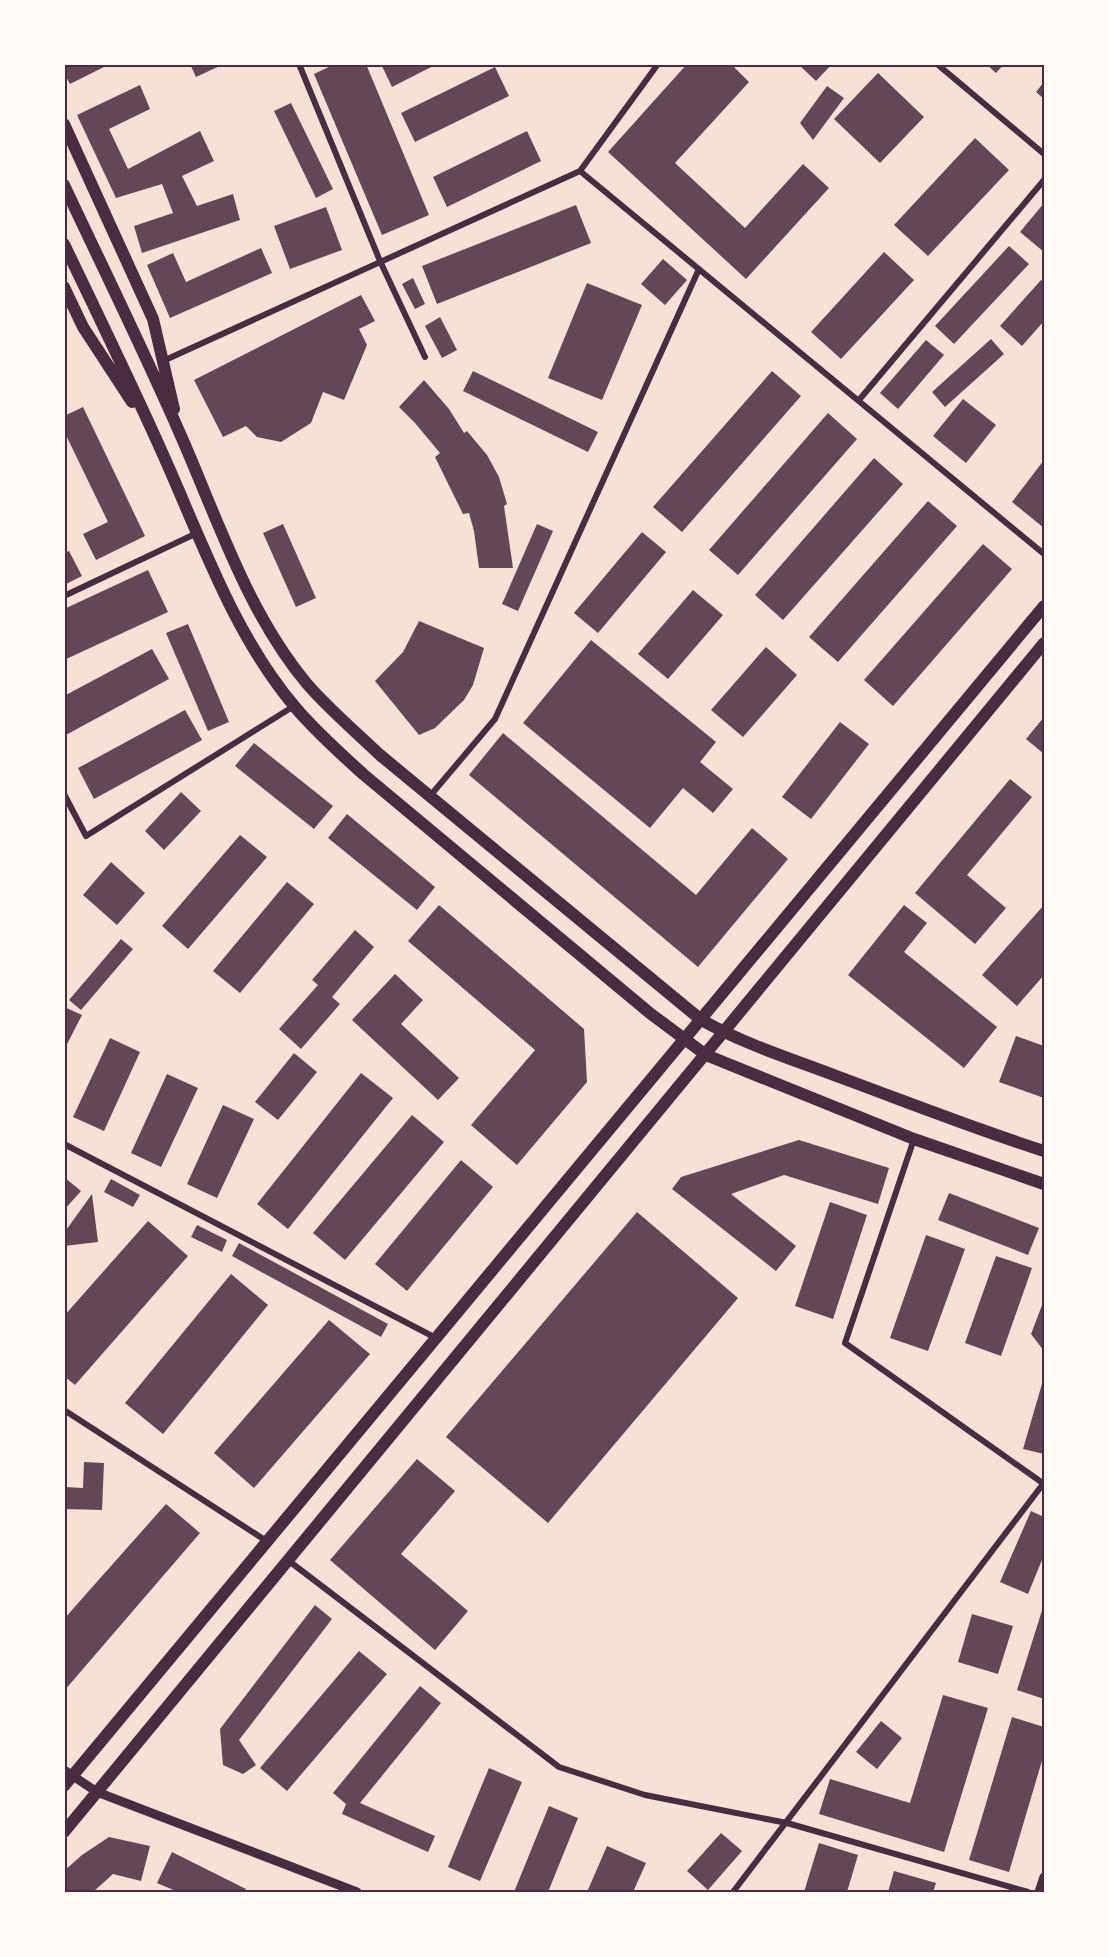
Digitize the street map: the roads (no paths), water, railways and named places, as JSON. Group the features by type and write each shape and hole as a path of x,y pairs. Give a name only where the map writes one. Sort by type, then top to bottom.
{"main road":[{"path":"64,124 153,319 181,436"},
{"path":"64,185 181,436 246,585 280,646 308,684 337,715 430,796 700,1019 724,1033 989,1133 1044,1151"},
{"path":"64,244 244,631 260,659 294,706 317,732 363,774 684,1040 706,1055 914,1139 1044,1184"},
{"path":"64,287 83,327 159,445"},
{"path":"67,1778 269,1542 1044,606"},
{"path":"64,1832 290,1561 1044,643"}],"street":[{"path":"300,64 380,261 425,357"},
{"path":"163,361 580,171 658,64"},
{"path":"937,64 1044,154"},
{"path":"580,171 1044,554"},
{"path":"859,400 1044,180"},
{"path":"430,796 495,719 699,269"},
{"path":"64,596 198,532"},
{"path":"64,794 86,836 294,706"},
{"path":"734,1893 1044,1484 845,1343 914,1139"},
{"path":"64,1144 437,1338"},
{"path":"64,1410 269,1542"},
{"path":"290,1561 559,1767 645,1796 787,1823 1028,1893"},
{"path":"67,1778 97,1792 357,1893"},
{"path":"1040,1893 1044,1877"}]}
